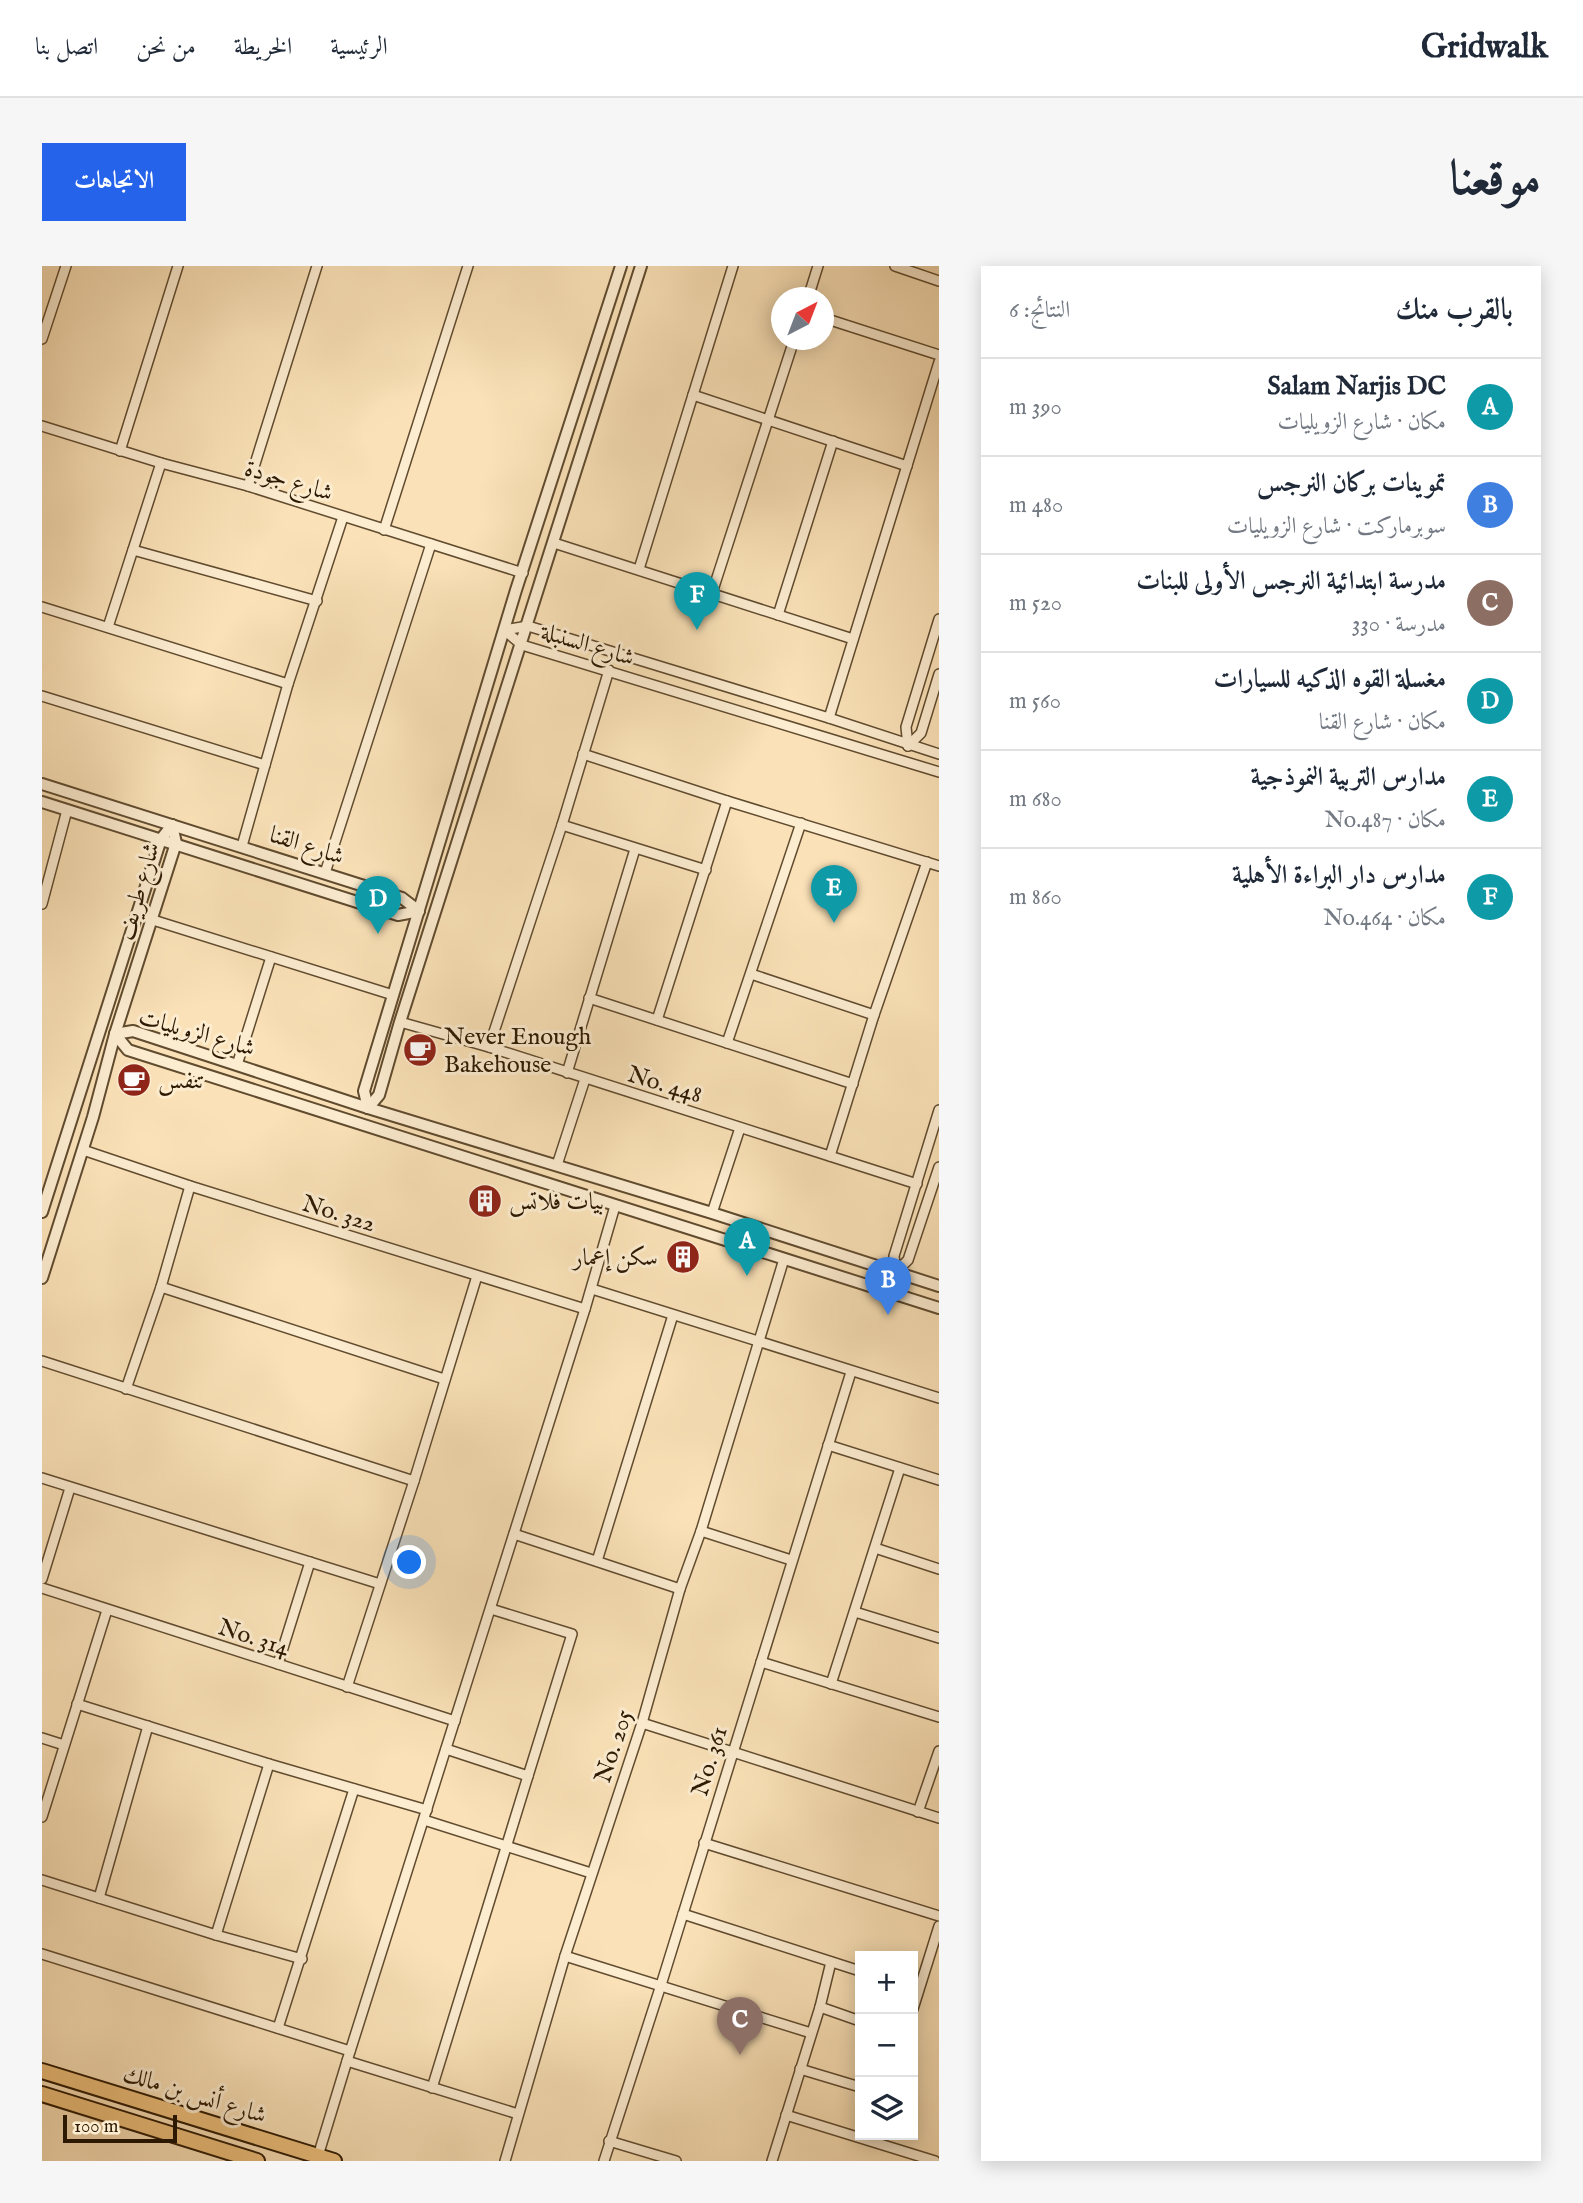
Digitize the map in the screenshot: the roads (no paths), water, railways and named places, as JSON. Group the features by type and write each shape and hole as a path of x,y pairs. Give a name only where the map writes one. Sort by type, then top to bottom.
{"main road":[{"name":"شارع أنس بن مالك","path":"42,2071 334,2161"},
{"name":"شارع أنس بن مالك","path":"42,2094 257,2161"}],"street":[{"path":"42,340 66,266"},
{"path":"120,451 178,266"},
{"path":"248,486 317,266"},
{"path":"384,530 468,266"},
{"path":"368,1108 364,1091 504,630 621,266"},
{"path":"368,1108 379,1096 641,266"},
{"path":"639,569 733,266"},
{"path":"811,287 818,266"},
{"path":"895,266 939,281"},
{"path":"834,321 939,355"},
{"path":"712,593 791,350"},
{"path":"829,718 939,362"},
{"path":"693,395 907,466"},
{"name":"شارع جودة","path":"42,426 161,463 248,486 523,573"},
{"path":"778,615 834,441"},
{"path":"107,628 161,463"},
{"path":"242,846 288,684 343,517"},
{"path":"554,543 853,639"},
{"path":"325,873 431,544"},
{"path":"133,550 317,601"},
{"path":"42,607 288,684"},
{"path":"908,746 906,727 939,619"},
{"name":"شارع السنبلة","path":"504,630 528,626 939,754"},
{"name":"شارع السنبلة","path":"504,630 522,645 939,772"},
{"path":"489,1048 562,825 609,670"},
{"path":"908,746 921,733 939,674"},
{"path":"42,696 265,765"},
{"path":"583,754 939,866"},
{"name":"شارع القنا","path":"42,784 402,898 419,911"},
{"path":"657,1020 727,801"},
{"name":"شارع القنا","path":"42,802 398,915 419,911"},
{"path":"42,904 67,810"},
{"path":"727,1043 801,823"},
{"name":"شارع طريف","path":"42,1212 161,839 172,825"},
{"name":"شارع طريف","path":"42,1279 83,1150 115,1034 176,844 172,825"},
{"path":"562,825 706,870"},
{"path":"567,1073 635,849"},
{"path":"830,1156 874,1014 927,862"},
{"path":"153,920 393,995"},
{"path":"237,1065 271,957"},
{"path":"751,974 874,1014"},
{"path":"589,998 853,1084"},
{"name":"No. 448","path":"400,1023 489,1048 917,1184"},
{"name":"شارع الزويليات","path":"939,1286 712,1213 368,1108 133,1031 115,1034 128,1050 939,1308"},
{"path":"557,1165 585,1079"},
{"path":"896,1272 894,1256 939,1110"},
{"path":"712,1213 740,1128"},
{"name":"No. 322","path":"83,1150 585,1309"},
{"path":"896,1272 908,1260 936,1186 939,1167"},
{"path":"127,1389 161,1287 190,1186"},
{"path":"318,2156 592,1289 615,1206"},
{"name":"No. 205","path":"505,2161 565,1956 642,1723 680,1589 701,1531 784,1259"},
{"path":"347,1687 477,1276"},
{"path":"161,1287 444,1379"},
{"path":"592,1289 939,1398"},
{"path":"597,1561 673,1315"},
{"path":"42,1361 414,1481"},
{"name":"No. 361","path":"604,2161 851,1372"},
{"path":"828,1445 939,1480"},
{"path":"831,1684 900,1468"},
{"path":"42,1478 380,1584"},
{"path":"42,1579 70,1488"},
{"path":"701,1531 792,1560"},
{"path":"514,1534 680,1589"},
{"path":"875,1548 939,1569"},
{"path":"278,1664 310,1562"},
{"name":"No. 314","path":"42,1588 455,1721"},
{"path":"432,2088 572,1634 491,1609"},
{"path":"42,1817 107,1610"},
{"path":"855,1612 939,1638"},
{"path":"761,1662 939,1717"},
{"path":"77,1704 354,1789 507,1846 591,1872"},
{"path":"642,1723 939,1818"},
{"path":"99,1898 148,1726"},
{"path":"42,1738 64,1745"},
{"path":"446,1749 528,1776"},
{"path":"918,1812 939,1751"},
{"path":"216,1935 269,1764"},
{"path":"278,2028 354,1789"},
{"path":"704,1843 939,1916"},
{"path":"42,1880 302,1959"},
{"path":"682,1914 855,1969"},
{"path":"918,1982 939,1926"},
{"path":"42,1954 350,2051"},
{"path":"565,1956 811,2032"},
{"path":"772,2161 820,2007 831,1962"},
{"path":"820,2007 855,2019"},
{"path":"347,2061 518,2115"},
{"path":"800,2068 855,2085"},
{"path":"786,2115 855,2133"},
{"path":"879,2140 935,2161"},
{"path":"609,2141 676,2161"}],"place":[{"name":"مدارس دار البراءة الأهلية","path":"697,630"},
{"name":"مدارس التربية النموذجية","path":"834,923"},
{"name":"مغسلة القوه الذكيه للسيارات","path":"378,934"},
{"name":"Never Enough Bakehouse","path":"420,1050"},
{"name":"تنفس","path":"134,1080"},
{"name":"بيات فلاتس","path":"485,1201"},
{"name":"سكن إعمار","path":"683,1257"},
{"name":"Salam Narjis DC","path":"747,1276"},
{"name":"تموينات بركان النرجس","path":"888,1315"},
{"name":"مدرسة ابتدائية النرجس الأولى للبنات","path":"740,2055"}]}
